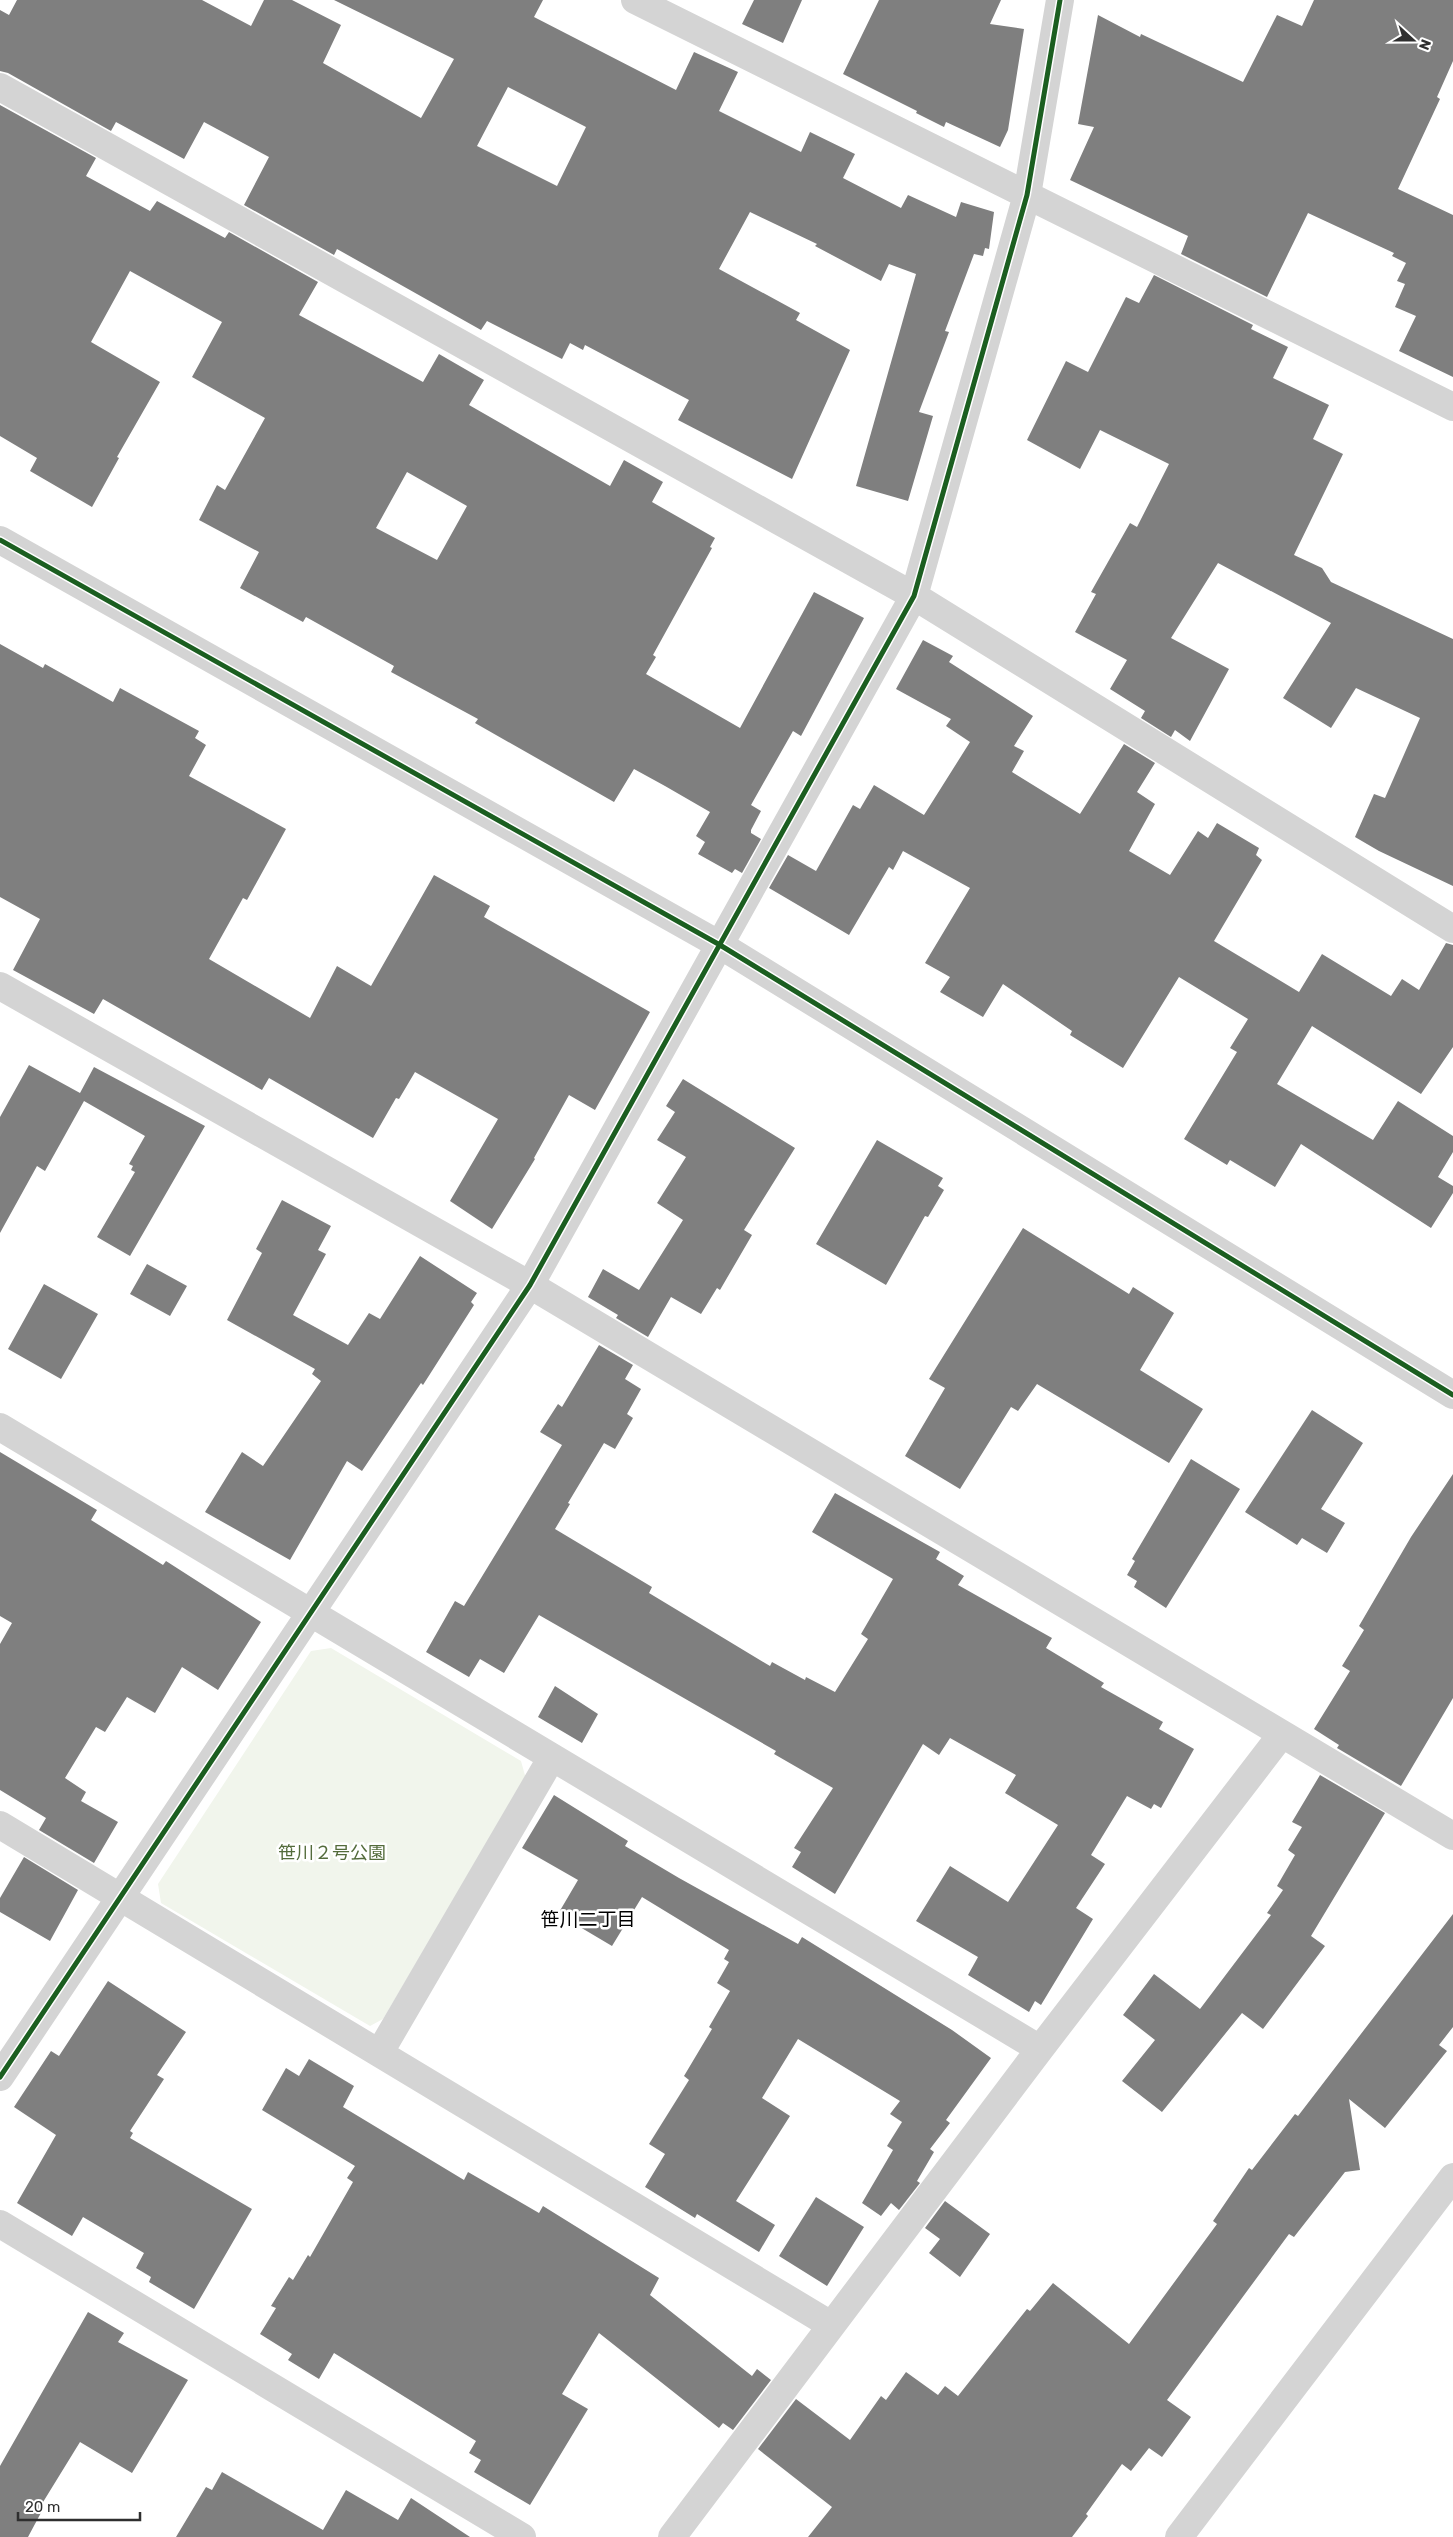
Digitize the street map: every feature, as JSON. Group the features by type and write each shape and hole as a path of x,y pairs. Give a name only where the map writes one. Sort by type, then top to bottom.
{"street":[{"path":"635,0 1453,407"},
{"path":"0,2077 119,1896 530,1285 914,596 1027,195 1060,0"},
{"path":"0,88 914,596 1453,929"},
{"path":"0,540 720,945 1453,1395"},
{"path":"0,986 530,1285 1453,1836"},
{"path":"0,1427 1040,2049"},
{"path":"672,2537 1040,2049 1282,1734"},
{"path":"380,2052 552,1757"},
{"path":"0,1824 831,2325"},
{"path":"1178,2537 1453,2178"},
{"path":"0,2224 522,2537"}],"green space":[{"name":"笹川２号公園","path":"331,1648 521,1761 526,1779 383,2019 370,2026 161,1903 158,1884 311,1651"}],"building":[{"path":"17,0 202,0 251,26 264,0 292,0 341,25 323,63 421,118 454,59 334,0 543,0 534,17 676,90 694,52 738,72 719,111 801,152 810,132 855,154 843,178 901,208 908,195 956,217 961,202 994,212 989,249 985,248 983,256 974,254 945,331 949,332 919,412 933,416 908,501 856,486 916,274 889,264 881,281 815,246 817,244 750,212 719,269 800,313 796,320 850,350 792,479 678,420 689,400 585,345 583,350 570,343 562,359 487,321 481,330 337,249 334,255 244,205 269,157 204,122 184,159 116,122 111,131 8,73 0,71 0,10 9,15","holes":["508,87 586,127 557,186 477,146"]},
{"path":"754,0 802,0 783,43 742,24"},
{"path":"879,0 1001,0 990,24 1024,29 1008,130 1000,147 946,122 944,127 916,113 917,111 843,74"},
{"path":"1314,0 1453,0 1453,61 1437,97 1440,99 1398,189 1453,215 1453,377 1399,351 1416,316 1395,307 1405,284 1397,281 1406,263 1392,256 1394,253 1308,213 1267,297 1181,254 1188,236 1070,180 1094,127 1078,124 1098,15 1140,37 1141,34 1243,82 1277,15 1302,26"},
{"path":"0,105 96,158 86,176 150,211 157,201 225,238 229,232 318,282 299,315 423,382 439,354 484,380 469,405 610,486 624,460 663,482 652,502 715,538 710,547 712,548 653,655 656,657 646,674 740,728 814,592 864,618 801,736 793,731 751,805 761,811 751,833 761,839 742,873 735,869 732,873 698,854 705,842 696,836 710,812 634,769 614,802 475,723 478,719 391,672 394,666 306,617 303,622 240,588 259,552 199,520 217,485 225,490 265,418 192,377 222,322 130,271 91,342 160,382 117,457 119,458 92,507 30,471 37,458 0,436","holes":["407,472 467,506 437,560 376,528"]},
{"path":"1154,275 1253,325 1251,329 1288,347 1273,378 1329,405 1313,439 1343,454 1294,555 1322,568 1331,582 1453,639 1453,886 1379,851 1355,837 1374,794 1385,798 1420,718 1356,688 1331,728 1283,698 1331,623 1218,563 1171,638 1229,669 1190,741 1175,730 1171,737 1141,718 1145,711 1110,689 1127,660 1075,632 1096,594 1091,592 1130,523 1137,527 1169,464 1100,430 1080,469 1027,440 1066,361 1088,372 1126,297 1139,303"},
{"path":"923,640 953,656 949,662 1033,716 1014,746 1024,751 1012,772 1080,814 1124,744 1155,763 1137,792 1155,804 1129,851 1170,875 1198,831 1208,838 1217,823 1259,848 1256,855 1262,860 1214,941 1299,992 1322,954 1391,996 1402,979 1419,990 1446,943 1453,945 1453,1047 1421,1094 1312,1026 1277,1084 1373,1140 1398,1101 1453,1136 1453,1152 1438,1177 1453,1186 1453,1193 1431,1228 1301,1144 1275,1187 1230,1160 1227,1165 1184,1139 1237,1052 1230,1048 1248,1019 1179,977 1123,1068 1070,1035 1072,1031 1003,984 983,1017 940,992 950,977 925,963 970,888 903,851 893,870 889,867 849,935 769,888 788,855 816,871 853,805 860,809 874,785 924,815 970,742 946,726 951,719 896,689"},
{"path":"0,644 43,668 45,664 113,702 120,688 199,731 195,738 206,745 189,776 286,829 247,900 243,898 209,959 310,1018 337,966 371,986 434,875 490,906 484,917 650,1012 595,1110 569,1095 535,1159 492,1229 450,1201 498,1119 415,1072 399,1099 396,1098 373,1138 269,1078 262,1090 103,999 94,1014 13,970 40,919 0,897"},
{"path":"29,1065 80,1093 94,1067 205,1126 130,1256 97,1237 135,1172 131,1170 133,1166 129,1164 145,1136 84,1101 45,1171 37,1166 0,1233 0,1117"},
{"path":"683,1079 795,1148 744,1230 752,1235 720,1290 717,1288 701,1314 671,1297 648,1337 616,1318 618,1315 588,1297 603,1269 639,1290 683,1220 657,1203 686,1157 657,1140 675,1112 666,1106"},
{"path":"877,1140 943,1178 938,1186 944,1190 928,1217 925,1216 886,1285 816,1244"},
{"path":"282,1200 331,1226 318,1250 326,1254 293,1315 348,1345 369,1313 380,1319 420,1256 477,1293 471,1302 474,1305 423,1385 421,1383 362,1471 347,1461 290,1560 205,1512 242,1452 263,1466 321,1381 312,1374 315,1369 227,1320 262,1253 256,1249"},
{"path":"1023,1228 1129,1294 1133,1287 1174,1313 1140,1370 1203,1409 1169,1463 1037,1384 1018,1411 1011,1407 960,1489 905,1456 945,1388 929,1379"},
{"path":"147,1264 187,1286 170,1316 130,1294"},
{"path":"44,1284 98,1314 61,1379 8,1349"},
{"path":"599,1345 633,1365 625,1379 641,1389 627,1414 633,1418 615,1449 604,1443 568,1503 570,1504 555,1529 652,1587 649,1593 770,1666 772,1662 805,1680 806,1677 835,1692 868,1639 861,1634 893,1579 812,1532 835,1493 940,1552 936,1559 964,1576 958,1585 1052,1638 1046,1648 1104,1683 1101,1687 1163,1722 1159,1729 1194,1749 1161,1808 1154,1804 1151,1809 1127,1796 1091,1855 1105,1864 1076,1908 1093,1919 1041,2005 1035,2001 1029,2012 968,1975 978,1957 916,1921 950,1866 1008,1902 1058,1825 1005,1793 1016,1775 950,1738 939,1755 923,1744 835,1894 792,1867 801,1852 794,1848 833,1788 774,1754 776,1751 539,1615 504,1673 480,1659 469,1677 426,1652 455,1601 464,1606 562,1445 540,1432 558,1404 562,1407"},
{"path":"1312,1410 1363,1443 1321,1509 1345,1523 1327,1553 1302,1538 1297,1545 1245,1512"},
{"path":"0,1452 97,1510 91,1520 163,1565 166,1561 261,1622 218,1690 182,1667 155,1713 127,1697 105,1732 96,1727 65,1778 86,1792 81,1801 118,1822 94,1863 39,1830 46,1818 0,1790 0,1644 12,1623 0,1616"},
{"path":"1191,1459 1240,1489 1166,1608 1134,1587 1137,1581 1127,1575 1135,1561 1132,1559"},
{"path":"1453,1474 1453,1698 1401,1786 1337,1748 1339,1745 1314,1729 1350,1671 1342,1666 1364,1630 1359,1626 1411,1537"},
{"path":"555,1686 598,1714 582,1743 538,1717"},
{"path":"1320,1775 1385,1813 1311,1936 1325,1946 1263,2029 1242,2013 1162,2112 1122,2081 1155,2040 1123,2015 1154,1974 1200,2009 1271,1915 1267,1913 1283,1890 1277,1886 1295,1855 1288,1850 1302,1827 1292,1822"},
{"path":"554,1795 628,1841 625,1846 798,1944 802,1937 952,2030 991,2058 946,2120 950,2123 930,2149 934,2152 917,2181 920,2183 899,2210 891,2203 881,2216 862,2203 893,2150 887,2146 902,2122 890,2114 900,2101 798,2039 762,2098 790,2116 736,2201 775,2225 759,2252 697,2214 695,2218 645,2187 665,2154 649,2144 689,2080 684,2076 712,2029 709,2027 730,1991 717,1983 729,1962 724,1959 729,1950 642,1897 612,1946 558,1914 578,1880 522,1848"},
{"path":"24,1857 78,1890 50,1941 0,1912 0,1898"},
{"path":"1453,1914 1453,2027 1439,2045 1447,2051 1385,2128 1349,2099 1360,2170 1345,2172 1294,2237 1289,2234 1167,2400 1191,2417 1162,2457 1149,2448 1131,2471 1122,2464 1072,2537 808,2537 832,2507 758,2449 796,2399 850,2440 881,2396 886,2400 906,2372 938,2395 945,2386 958,2396 1027,2309 1030,2311 1053,2283 1129,2344 1217,2224 1213,2221 1249,2168 1252,2170 1295,2114 1298,2116"},
{"path":"108,1981 186,2032 157,2075 164,2079 130,2131 133,2133 130,2138 252,2209 194,2309 149,2282 151,2277 136,2268 144,2253 83,2217 72,2236 17,2203 56,2135 14,2107 51,2051 59,2056"},
{"path":"309,2059 354,2086 343,2107 464,2180 468,2172 539,2213 543,2206 659,2278 650,2295 752,2376 757,2369 771,2380 733,2430 723,2423 719,2428 599,2333 562,2394 588,2409 530,2505 474,2472 481,2460 469,2453 476,2441 334,2353 319,2379 288,2360 292,2354 260,2334 276,2308 271,2306 289,2277 293,2280 308,2255 310,2257 353,2182 347,2178 355,2166 262,2110 286,2068 299,2076"},
{"path":"816,2197 864,2227 827,2286 779,2256"},
{"path":"945,2201 990,2234 960,2277 929,2253 940,2239 925,2228"},
{"path":"88,2312 124,2333 118,2342 188,2380 132,2473 80,2442 40,2507 43,2509 28,2537 0,2537 0,2466"},
{"path":"222,2472 323,2530 346,2490 398,2520 411,2498 470,2537 176,2537 206,2487 212,2490"}],"cycle path":[{"path":"0,2077 530,1285 914,596 1027,195 1060,0"},
{"path":"0,540 720,945 1453,1395"}],"district":[{"name":"笹川二丁目","path":"588,1919"}]}
